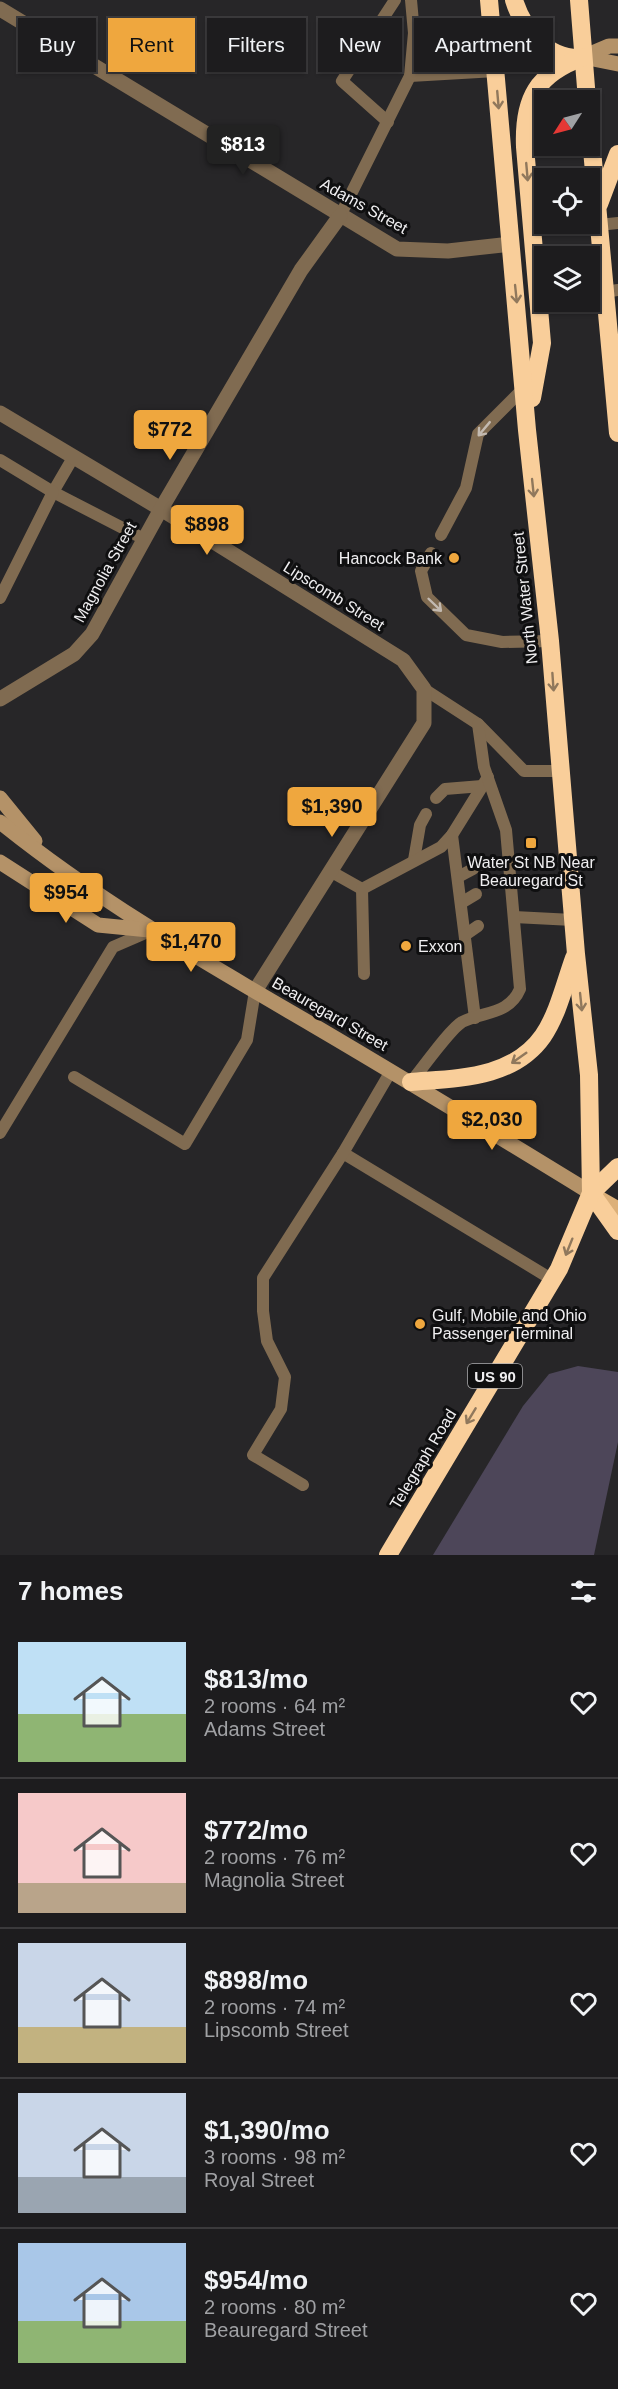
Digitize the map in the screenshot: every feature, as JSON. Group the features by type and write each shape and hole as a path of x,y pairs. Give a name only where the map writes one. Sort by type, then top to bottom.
{"highway":[{"name":"North Water Street","path":"489,0 491,18"},
{"path":"514,0 524,24 544,46 563,57 583,57"},
{"path":"579,0 586,90"},
{"path":"527,430 542,343 525,125 531,100 547,76 558,67 583,57"},
{"name":"North Water Street","path":"495,72 589,1075 591,1193"},
{"path":"600,211 618,154"},
{"path":"600,228 612,291 618,433"},
{"path":"411,1082 462,1077 502,1069 531,1049 543,1036 552,1020 576,954"},
{"path":"618,1167 591,1193 618,1231"},
{"name":"Telegraph Road","path":"388,1555 553,1280 591,1193"}],"main road":[{"name":"Beauregard Street","path":"591,1193 618,1209"}],"street":[{"name":"Adams Street","path":"0,9 398,249 448,251 511,244"},
{"path":"583,57 609,46 618,45"},
{"path":"583,57 618,64"},
{"name":"Magnolia Street","path":"0,697 63,662 85,642 301,270 340,216"},
{"name":"Lipscomb Street","path":"0,413 161,508 403,660 424,689"},
{"path":"255,991 424,723 424,689"},
{"path":"0,798 58,869"},
{"name":"Beauregard Street","path":"0,822 58,869 151,930 411,1082 591,1193"},
{"path":"0,862 98,925 151,930"}],"lane":[{"path":"388,122 342,81 395,0"},
{"path":"340,216 410,76 414,33 411,0"},
{"path":"410,76 478,72"},
{"path":"600,218 618,223"},
{"path":"441,535 466,488 478,434 525,387"},
{"path":"0,598 53,492 74,456"},
{"path":"0,460 53,492 144,539"},
{"path":"431,553 421,571 427,597 466,635 502,642 550,641"},
{"path":"424,689 478,724 524,771 559,771"},
{"path":"411,1082 461,1023 502,1009 515,1001 520,989 513,969 510,913 502,852 506,830 485,782 478,724"},
{"path":"436,798 445,789 485,782"},
{"path":"362,889 441,847 452,835 485,782"},
{"path":"414,860 420,825 426,814"},
{"path":"452,835 475,1018"},
{"path":"458,877 473,868"},
{"path":"330,871 362,889"},
{"path":"362,889 364,974"},
{"path":"461,903 476,894"},
{"path":"510,913 573,920"},
{"path":"465,935 478,926"},
{"path":"0,1133 113,947 151,930"},
{"path":"468,963 481,955"},
{"path":"472,991 484,985"},
{"path":"74,1077 185,1144 247,1040 255,991"},
{"path":"303,1485 253,1455 281,1409 285,1377 267,1341 263,1311 263,1278 343,1153 391,1071"},
{"path":"343,1153 553,1280"}],"shaded area":[{"path":"578,1366 618,1372 618,1442 594,1555 433,1555 523,1406 549,1374"}],"place":[{"name":"Hancock Bank","path":"454,558"},
{"name":"Water St NB Near Beauregard St","path":"531,843"},
{"name":"Exxon","path":"406,946"},
{"name":"Gulf, Mobile and Ohio Passenger Terminal","path":"420,1324"}]}
